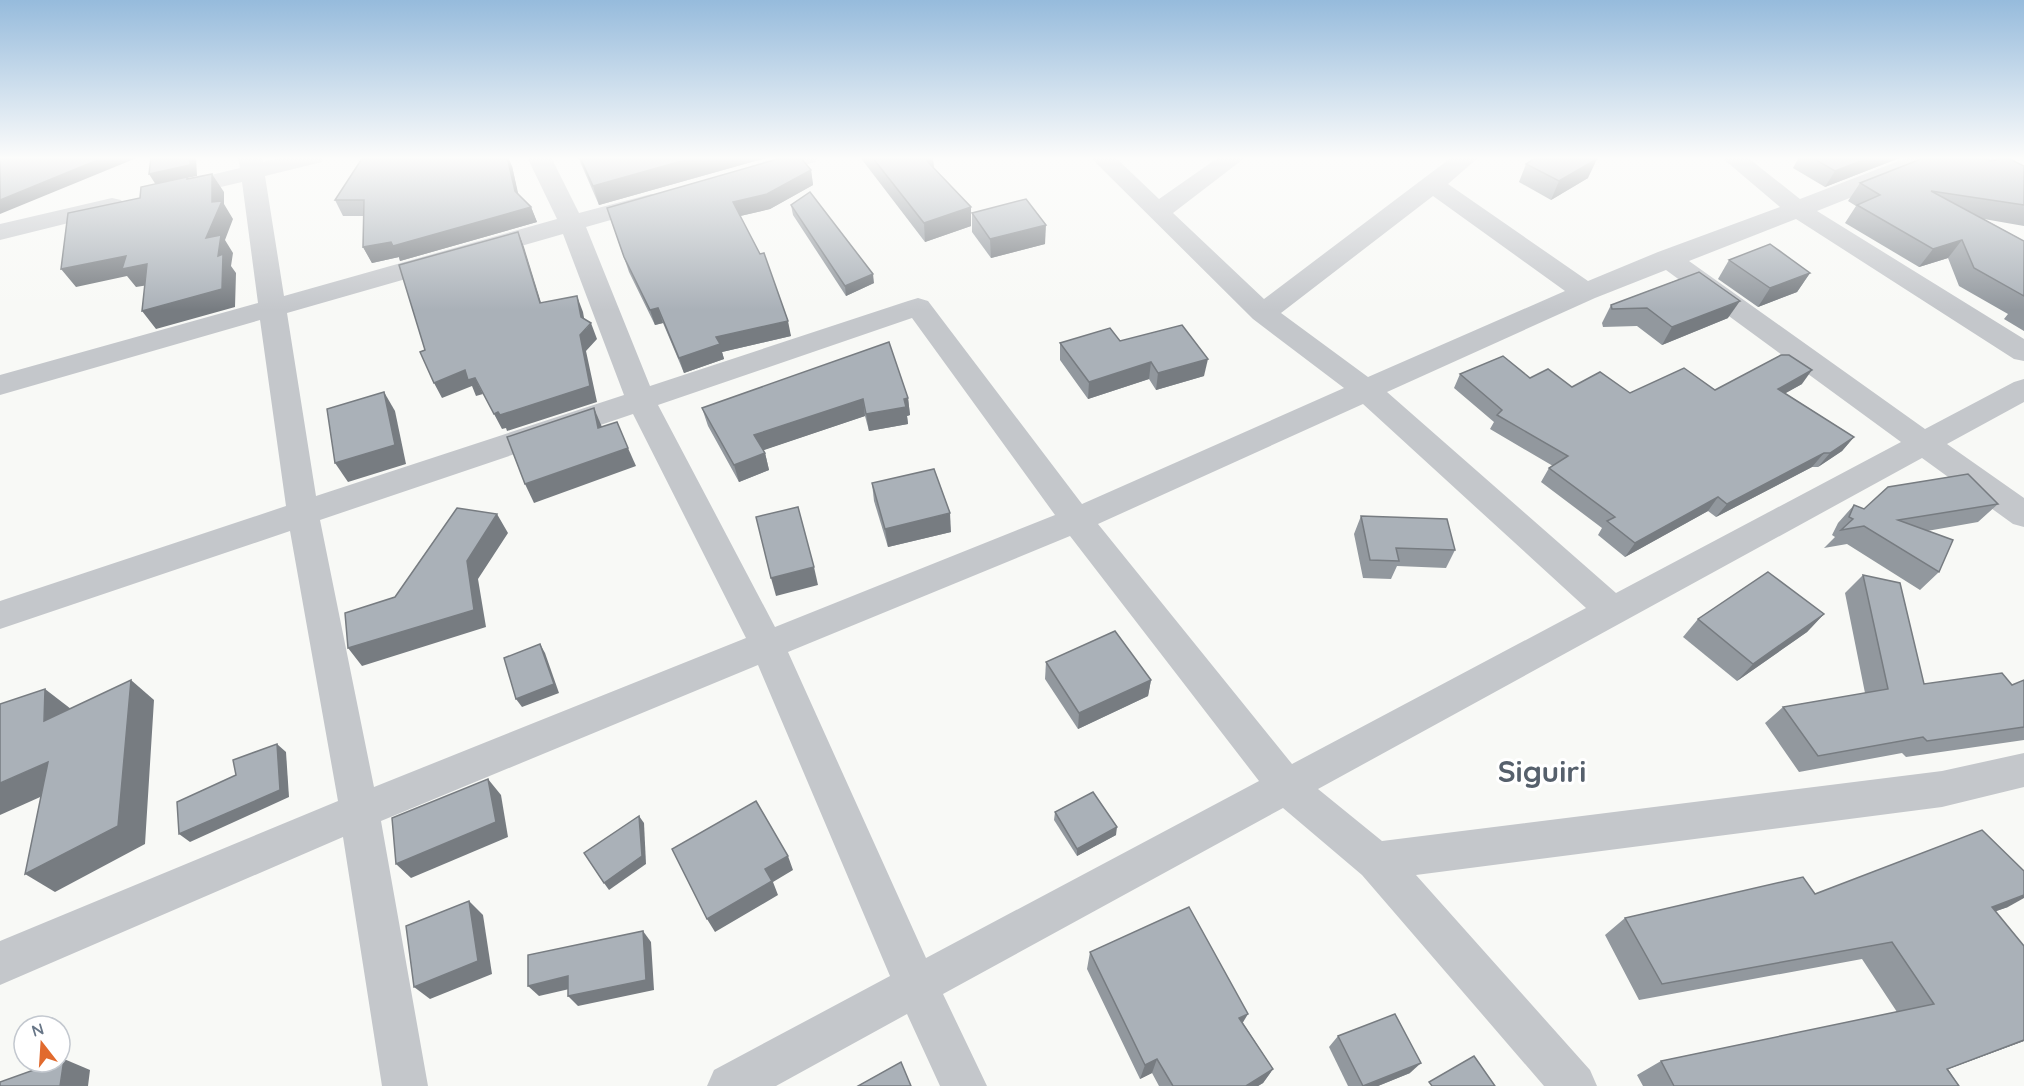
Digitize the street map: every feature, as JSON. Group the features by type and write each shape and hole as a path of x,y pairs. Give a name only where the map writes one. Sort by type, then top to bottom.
{"street":[{"path":"0,231 102,208"},
{"path":"258,208 303,514 359,811 405,1086"},
{"path":"564,208 641,400 767,645 916,986 964,1086"},
{"path":"0,385 629,208"},
{"path":"1153,208 1263,313 1367,391 1613,611"},
{"path":"1158,212 1164,208"},
{"path":"1263,313 1401,208"},
{"path":"1466,208 1585,292"},
{"path":"0,963 359,811 1076,520 1585,292 1800,208"},
{"path":"1797,209 2024,352"},
{"path":"1667,258 2024,515"},
{"path":"0,615 918,307 1076,520 1286,786 1376,861 1574,1086"},
{"path":"730,1086 2024,389"},
{"path":"1376,861 1942,789 2024,770"}],"building":[{"path":"94,208 219,208 206,238 221,235 218,256 223,254 222,289 142,311 147,264 122,269 126,256 61,269 68,213"},
{"path":"364,208 529,208 393,246 391,242 363,247"},
{"path":"607,208 736,208 760,254 764,253 788,321 716,337 720,344 679,358 658,308 650,310 624,257"},
{"path":"793,208 822,208 873,274 845,286"},
{"path":"912,208 969,208 924,223"},
{"path":"993,208 1033,208 1046,225 990,239 972,213"},
{"path":"1862,208 1962,208 2024,241 2024,296 1974,268 1962,240 1933,249"},
{"path":"518,232 540,303 577,296 581,317 591,323 580,335 590,386 500,415 498,412 494,414 475,378 468,380 465,370 434,383 420,352 425,350 399,265"},
{"path":"1770,244 1810,273 1770,288 1729,260"},
{"path":"1699,272 1740,301 1672,327 1647,308 1612,309 1611,305"},
{"path":"1182,325 1208,359 1158,373 1151,362 1089,382 1060,343 1110,328 1120,341"},
{"path":"889,342 908,398 904,399 906,407 866,414 863,399 754,435 765,453 734,465 702,408"},
{"path":"1781,355 1789,355 1812,370 1778,389 1854,437 1830,453 1824,453 1727,504 1718,497 1635,543 1607,521 1615,517 1549,468 1568,456 1497,415 1502,410 1460,374 1503,356 1530,378 1548,369 1572,387 1600,372 1630,393 1684,368 1715,390"},
{"path":"384,392 395,445 335,463 327,409"},
{"path":"594,408 598,428 617,422 628,448 525,484 507,437"},
{"path":"934,469 950,513 885,529 872,483"},
{"path":"1968,474 1998,504 1898,520 1953,540 1939,572 1864,526 1841,530 1853,519 1849,517 1854,505 1864,509 1888,487"},
{"path":"798,507 814,567 771,578 756,517"},
{"path":"457,508 497,514 467,561 474,610 348,648 345,613 395,597"},
{"path":"1361,516 1447,519 1455,550 1396,548 1399,561 1370,560"},
{"path":"1768,572 1824,614 1753,664 1698,619"},
{"path":"1863,575 1900,583 1924,684 2002,673 2012,685 2024,680 2024,727 1927,741 1923,737 1818,756 1783,707 1888,689"},
{"path":"1115,631 1151,680 1079,713 1046,662"},
{"path":"540,644 554,684 516,699 504,658"},
{"path":"131,680 118,826 25,874 48,762 0,783 0,704 45,689 44,721"},
{"path":"277,744 280,790 179,834 177,802 236,775 233,760"},
{"path":"488,779 496,822 396,864 392,818"},
{"path":"1093,792 1117,827 1077,849 1055,812"},
{"path":"756,801 788,856 765,869 772,881 707,919 672,849"},
{"path":"639,816 642,856 604,883 584,853"},
{"path":"1982,830 2024,871 2024,895 1992,907 2024,946 2024,1040 1947,1069 1959,1086 1674,1086 1661,1061 1934,1004 1892,942 1662,984 1625,918 1803,877 1815,894"},
{"path":"469,901 478,961 414,987 406,926"},
{"path":"1189,907 1248,1014 1239,1018 1273,1069 1246,1086 1173,1086 1157,1059 1145,1065 1090,952"},
{"path":"643,931 646,980 568,996 568,976 528,986 528,955"},
{"path":"1395,1014 1421,1063 1363,1086 1338,1036"},
{"path":"1474,1056 1495,1086 1432,1086 1429,1082"},
{"path":"901,1062 911,1086 858,1086"},
{"path":"22,1074 62,1074 60,1086 0,1086 0,1082"}],"district":[{"name":"Siguiri","path":"1542,772"}]}
